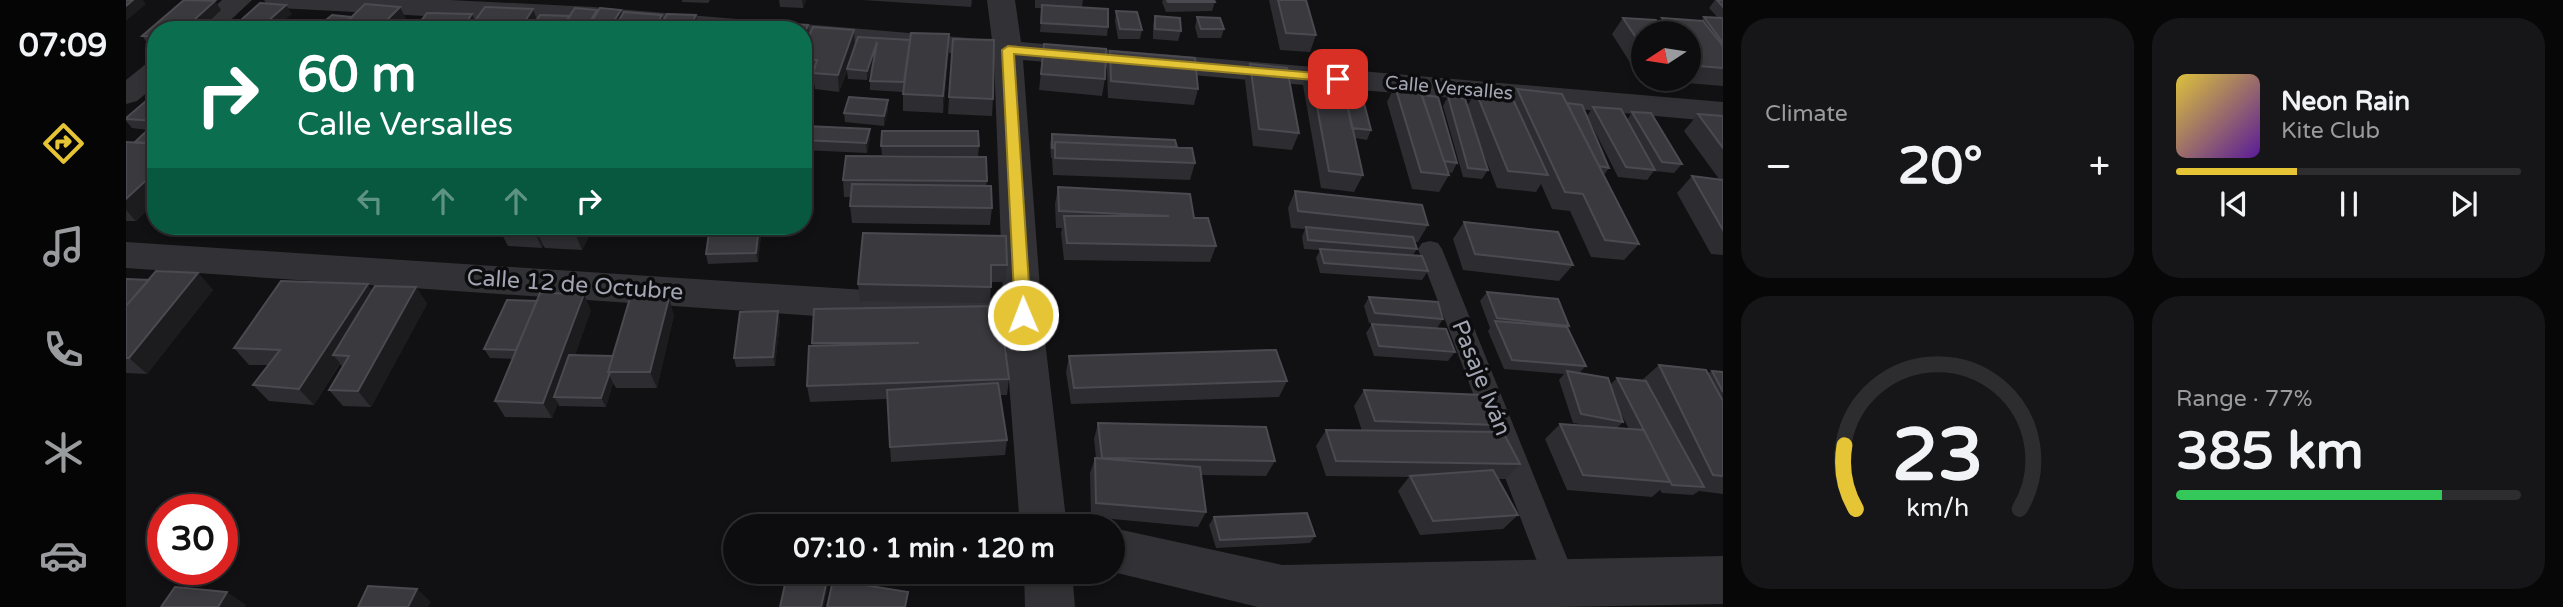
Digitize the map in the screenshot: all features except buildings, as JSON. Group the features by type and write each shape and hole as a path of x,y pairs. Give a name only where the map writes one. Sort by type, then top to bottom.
{"street":[{"path":"214,21 238,0"},
{"path":"278,0 593,15 665,21"},
{"path":"1000,0 1008,50 1023,315 1043,514"},
{"name":"Calle Versalles","path":"812,33 1723,112"},
{"path":"126,95 147,78"},
{"name":"Calle 12 de Octubre","path":"126,255 1023,315"},
{"path":"1125,553 1282,589 1723,580"},
{"path":"1049,584 1050,607"}],"lane":[{"name":"Pasaje Iván","path":"1430,248 1562,585"}],"route":[{"path":"1023,315 1008,50 1338,79"}]}
